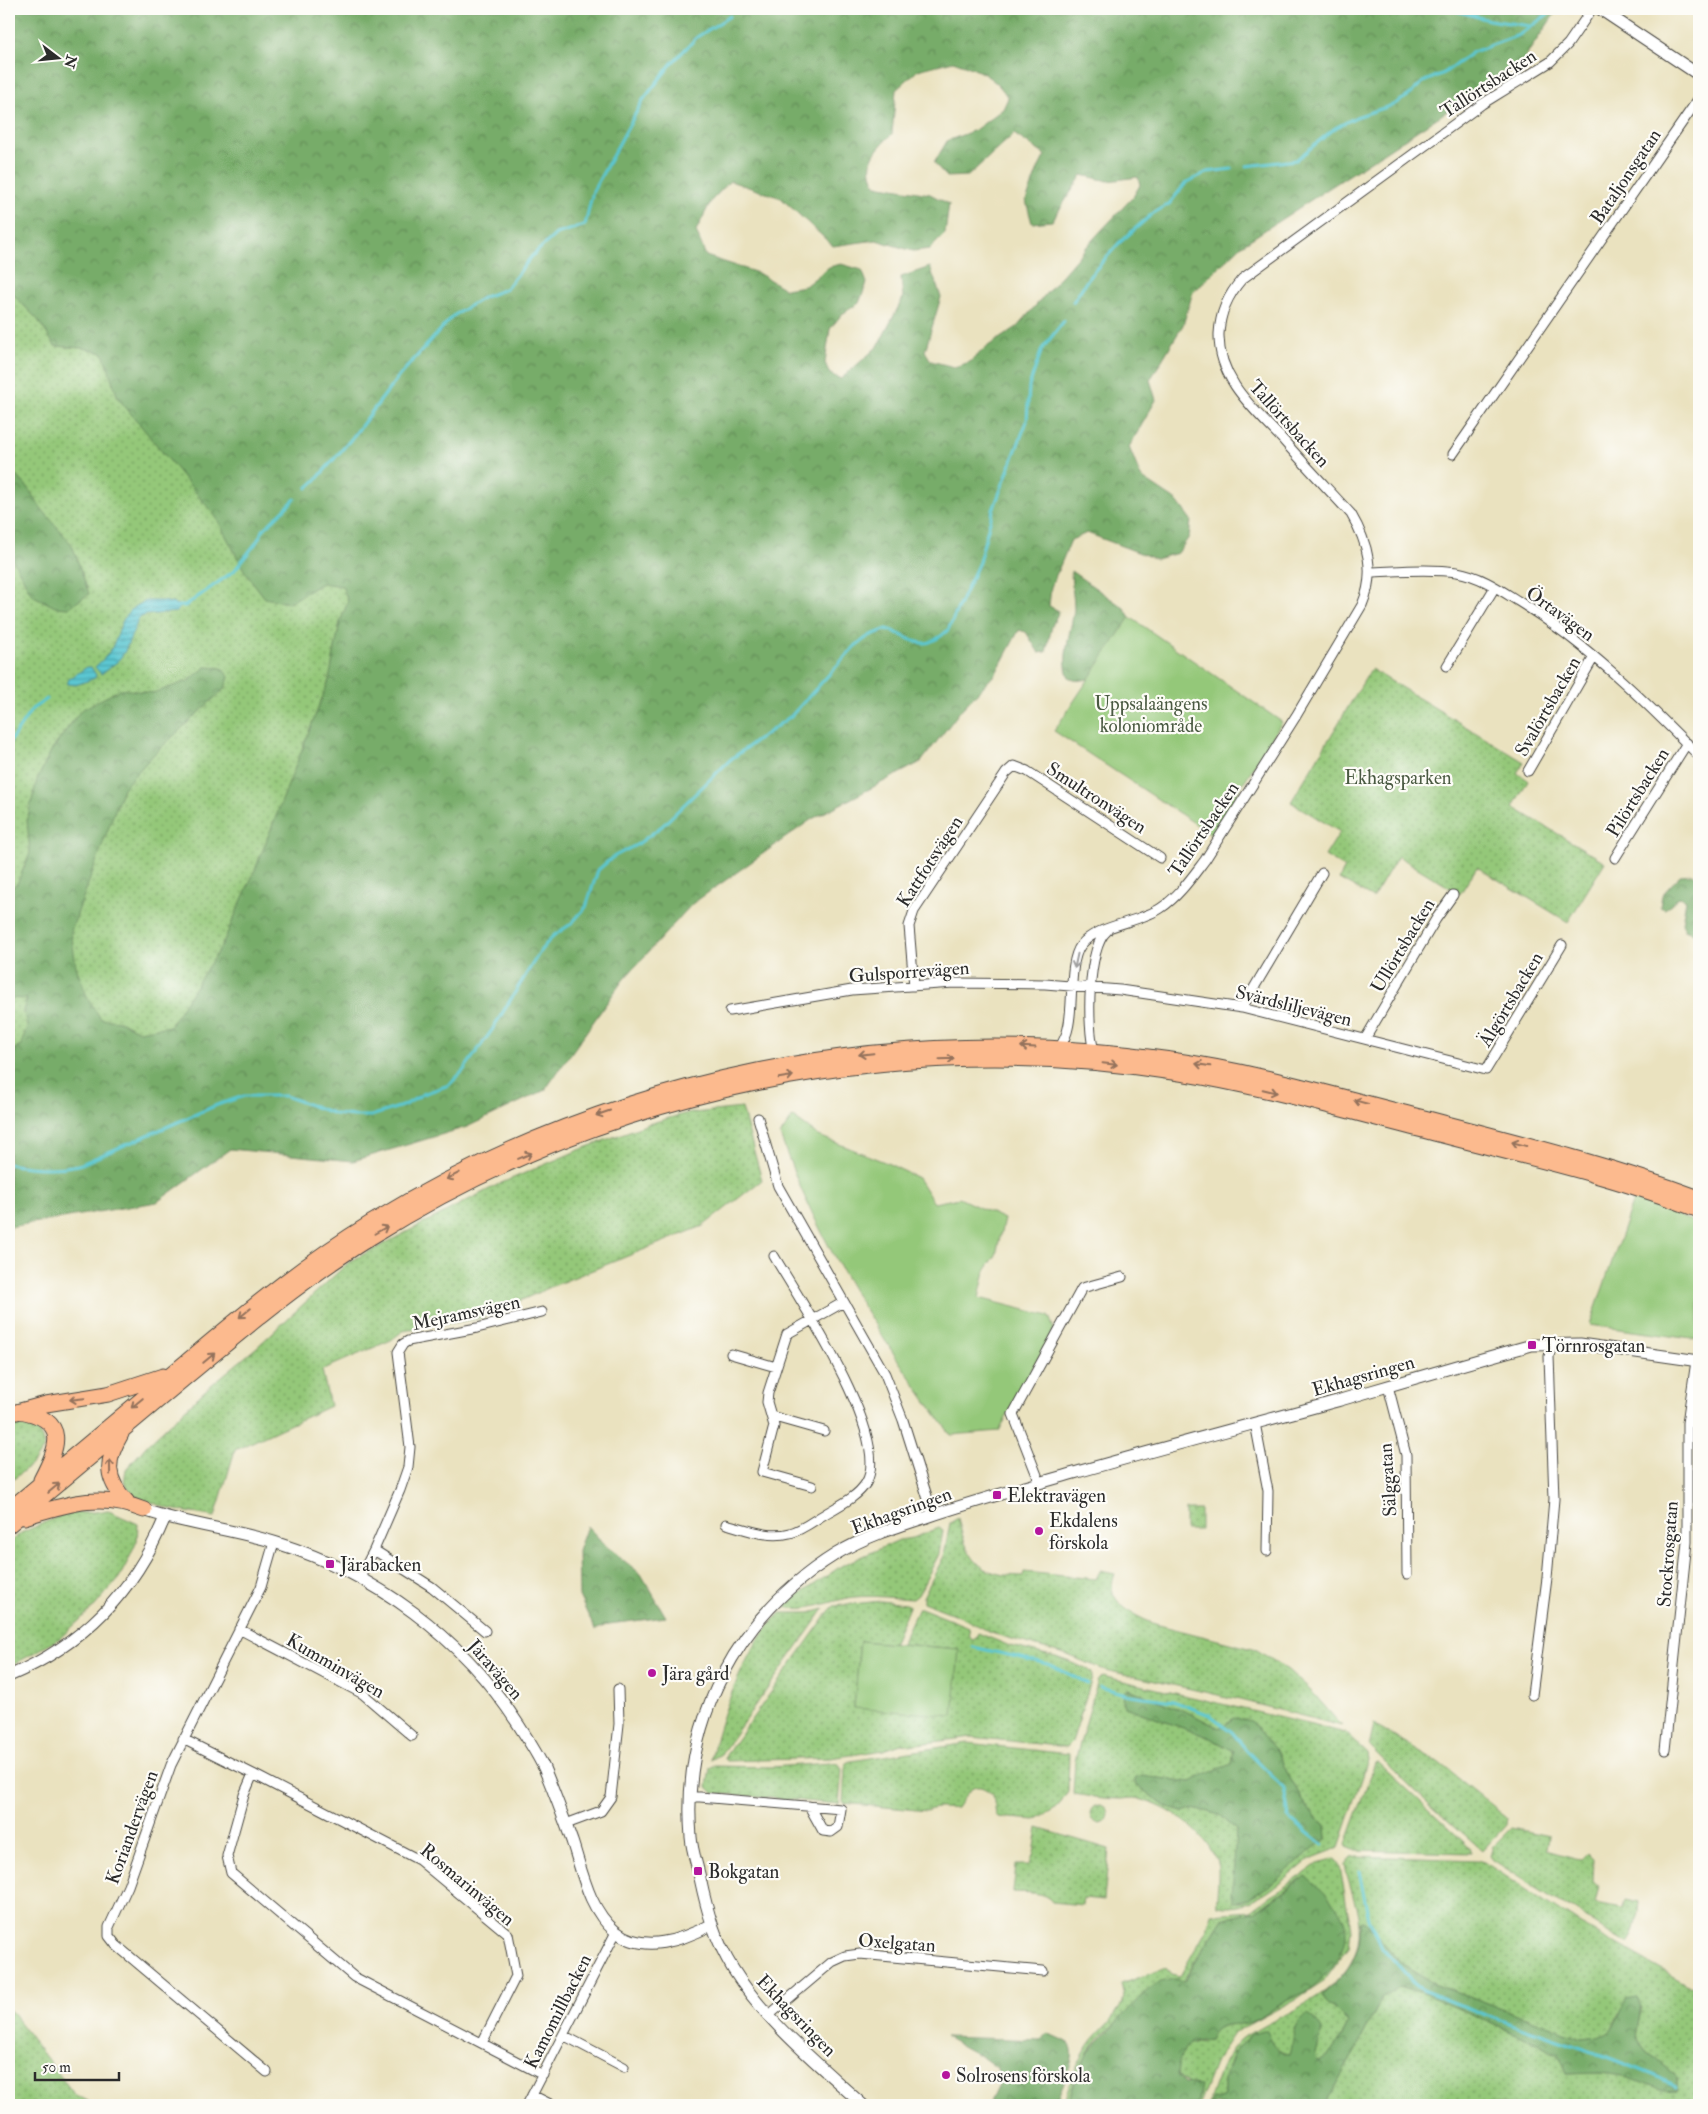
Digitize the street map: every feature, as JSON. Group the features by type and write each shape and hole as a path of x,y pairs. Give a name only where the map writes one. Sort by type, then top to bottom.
{"highway":[{"path":"11,1518 38,1486 269,1294 320,1256 367,1226 460,1173 515,1146 567,1126 626,1105 695,1085 809,1061 868,1053 990,1046 1094,1051 1173,1060 1259,1076 1587,1162 1698,1206"},
{"path":"11,1518 123,1430 242,1330 314,1274 373,1235 458,1186 566,1139 661,1106 735,1087 851,1066 909,1060 1019,1058 1087,1062 1176,1072 1275,1092 1427,1131 1698,1206"},
{"path":"14,1412 46,1404 108,1394 174,1372"},
{"path":"14,1412 32,1413 47,1421 56,1435 56,1449 38,1486"},
{"path":"123,1430 112,1451 109,1470 114,1487 127,1502"},
{"path":"11,1518 81,1501 127,1502 144,1510"}],"street":[{"name":"Tallörtsbacken","path":"1059,1049 1068,1028 1075,957 1081,946 1090,936 1140,919 1161,908 1178,893 1205,860 1296,716 1366,596 1370,572 1368,554 1363,534 1351,514 1247,402 1226,373 1220,357 1220,321 1232,290 1250,273 1482,104 1550,62 1568,44 1592,9"},
{"path":"1600,9 1699,75"},
{"name":"Bataljonsgatan","path":"1453,454 1699,98"},
{"name":"Örtavägen","path":"1370,572 1423,570 1458,572 1495,587 1565,633 1624,681 1699,756"},
{"path":"1447,666 1495,587"},
{"name":"Svalörtsbacken","path":"1528,771 1594,657"},
{"name":"Pilörtsbacken","path":"1615,858 1687,743"},
{"name":"Smultronvägen","path":"1014,766 1027,771 1160,858"},
{"name":"Kattfotsvägen","path":"914,986 909,926 914,911 1006,773 1014,766"},
{"path":"1242,1008 1322,873"},
{"name":"Ullörtsbacken","path":"1365,1039 1436,919 1453,895"},
{"path":"1094,1051 1089,1031 1090,988 1096,946 1101,935 1108,929"},
{"name":"Älgörtsbacken","path":"1486,1070 1562,945"},
{"name":"Gulsporrevägen","path":"730,1011 852,990 914,986 1005,982 1090,988"},
{"name":"Svärdsliljevägen","path":"1090,988 1167,995 1242,1008 1486,1070"},
{"path":"758,1118 778,1186 884,1374 903,1420 933,1515"},
{"path":"726,1524 761,1533 788,1534 844,1503 866,1483 870,1467 871,1451 854,1398 812,1320 774,1256"},
{"path":"1040,1483 1013,1414 1082,1288 1122,1277"},
{"path":"812,1486 762,1472 774,1426 767,1402 787,1334 844,1302"},
{"name":"Mejramsvägen","path":"360,1577 374,1550 408,1467 410,1447 398,1352 401,1347 408,1341 477,1328 542,1312"},
{"path":"1532,1695 1547,1578 1554,1499 1549,1356 1553,1343"},
{"name":"Ekhagsringen","path":"862,2105 768,2016 732,1968 711,1925 692,1842 690,1797 694,1763 701,1730 711,1700 731,1658 752,1628 773,1604 807,1574 839,1552 879,1533 1040,1483 1532,1345 1553,1343 1616,1348 1698,1361"},
{"path":"731,1354 776,1367"},
{"name":"Stockrosgatan","path":"1666,1750 1687,1542 1687,1423 1698,1361"},
{"name":"Sälggatan","path":"1388,1386 1406,1454 1407,1574"},
{"path":"771,1416 824,1431"},
{"path":"1255,1423 1268,1491 1266,1551"},
{"name":"Järavägen","path":"144,1510 165,1517 274,1542 299,1551 360,1577 433,1627 481,1673 509,1711 542,1765 566,1824 595,1905 616,1932 643,1943 654,1944 679,1939 711,1925"},
{"path":"9,1676 59,1650 105,1613 135,1574 157,1537 165,1517"},
{"name":"Koriandervägen","path":"267,2072 124,1952 109,1936 109,1927 128,1886 171,1765 261,1587 274,1542"},
{"path":"374,1550 432,1587 485,1631"},
{"name":"Kumminvägen","path":"239,1629 363,1694 412,1736"},
{"path":"566,1824 601,1811 611,1797 619,1724 618,1689"},
{"name":"Rosmarinvägen","path":"183,1739 419,1860 508,1934 516,1976 482,2043"},
{"path":"253,1774 244,1795 227,1856 231,1873 354,1977 543,2075"},
{"path":"690,1797 809,1806"},
{"name":"Kamomillbacken","path":"527,2105 616,1932"},
{"name":"Oxelgatan","path":"768,2016 832,1962 845,1956 860,1954 1044,1971"},
{"path":"564,2035 624,2066"},
{"path":"532,2095 552,2105"}],"green space":[{"path":"9,9 1558,9 1521,63 1242,245 1193,292 1183,325 1150,380 1156,400 1129,447 1141,477 1177,501 1191,520 1189,537 1178,553 1156,559 1087,533 1071,540 1051,587 1049,606 1059,611 1052,626 1046,652 1039,653 1026,632 1019,630 996,673 961,710 921,762 812,819 692,904 623,980 545,1090 467,1127 353,1161 230,1149 157,1202 9,1227 9,1051 22,1046 27,1026 23,1010 27,999 9,998 9,889 17,884 30,853 27,820 37,780 51,751 81,710 121,689 153,693 188,681 206,667 222,668 229,677 225,688 153,755 123,788 71,931 76,967 88,999 101,1019 119,1021 139,1031 170,1026 222,945 255,870 329,680 340,622 348,601 342,586 322,583 289,603 265,598 245,572 216,517 118,398 103,353 82,348 55,346 38,320 9,290","holes":["953,61 984,74 997,84 1008,98 1003,109 975,130 947,141 934,163 947,177 968,176 1014,134 1045,155 1026,201 1032,223 1052,221 1082,175 1108,181 1138,177 1140,185 1133,197 1096,236 1017,327 985,348 970,362 954,367 931,361 925,351 941,297 930,267 901,277 903,298 878,346 841,379 830,374 825,363 830,329 842,314 859,303 867,283 862,270 841,264 829,267 805,286 785,289 758,273 706,256 696,231 711,201 730,181 781,198 833,246 876,240 913,251 930,249 945,234 949,204 930,194 875,185 872,177 871,163 876,151 892,134 896,90 918,70"]},
{"path":"9,220 405,546 173,1053 9,1086"},
{"path":"9,470 25,484 41,508 72,545 89,594 68,608 55,607 32,595 12,558 9,542"},
{"path":"1071,571 1124,608 1130,617 1089,679 1074,680 1069,678 1066,668 1066,651 1074,609"},
{"name":"Uppsalaängens koloniområde","path":"1130,617 1282,722 1211,834 1054,731"},
{"name":"Ekhagsparken","path":"1371,669 1524,762 1517,773 1528,780 1513,807 1605,862 1568,922 1477,867 1460,894 1398,856 1373,898 1339,879 1345,868 1325,856 1340,832 1291,802"},
{"path":"1692,874 1699,878 1699,936 1685,930 1682,923 1686,900 1679,897 1665,909 1660,907 1662,895 1680,875"},
{"path":"742,1108 762,1180 703,1226 555,1285 482,1318 403,1331 391,1340 322,1370 330,1406 235,1450 215,1517 170,1509 134,1496 124,1482 126,1469 148,1444 349,1262 499,1184 579,1150 648,1124 684,1114"},
{"path":"793,1117 819,1136 887,1163 918,1178 934,1203 959,1198 1004,1219 996,1255 985,1271 979,1298 1049,1316 1054,1329 999,1431 951,1435 877,1328 833,1254 795,1176 780,1135"},
{"path":"1634,1198 1699,1224 1699,1340 1590,1325"},
{"path":"9,1425 34,1429 38,1432 43,1441 44,1448 34,1462 9,1483"},
{"path":"1185,1510 1200,1510 1200,1530 1185,1530"},
{"path":"109,1511 138,1524 137,1541 119,1578 94,1607 59,1639 9,1667 9,1543 21,1533 64,1514"},
{"path":"958,1518 962,1535 969,1551 974,1559 987,1570 1006,1575 1023,1576 1024,1572 1096,1579 1100,1571 1115,1574 1112,1584 1113,1593 1117,1600 1128,1610 1155,1624 1257,1650 1288,1670 1313,1693 1342,1726 1236,1699 1105,1670 1065,1654 991,1633 959,1616 923,1602 923,1597 944,1556 950,1523"},
{"path":"587,1526 608,1548 641,1574 666,1617 609,1624 595,1630 579,1596 578,1551"},
{"path":"939,1528 943,1531 939,1554 918,1595 913,1599 861,1596 811,1607 785,1607 792,1600 841,1566 899,1540 913,1538"},
{"path":"881,1601 906,1604 909,1607 893,1644 860,1641 854,1708 958,1649 901,1644 918,1608 921,1608 966,1626 969,1628 972,1640 975,1639 978,1633 1010,1646 1060,1658 1089,1670 1092,1673 1092,1678 1072,1742 1067,1747 972,1737 909,1745 901,1744 884,1750 831,1758 727,1761 725,1759 726,1755 830,1610 834,1606"},
{"path":"824,1609 721,1754 711,1760 721,1723 736,1682 746,1661 768,1626 780,1613 810,1613"},
{"path":"860,1641 959,1649 953,1716 854,1708"},
{"path":"1102,1676 1346,1733 1367,1753 1368,1761 1339,1847 1307,1861 1276,1886 1254,1900 1230,1906 1217,1905 1217,1863 1205,1841 1186,1822 1163,1808 1139,1799 1073,1794 1075,1761 1098,1680","holes":["1129,1689 1189,1713 1219,1728 1234,1719 1274,1747 1310,1812 1326,1825 1327,1838 1263,1890 1239,1902 1236,1830 1220,1815 1197,1809 1182,1812 1165,1806 1135,1784 1142,1776 1191,1782 1232,1764 1234,1751 1208,1737 1125,1707"]},
{"path":"1129,1689 1189,1713 1219,1728 1234,1718 1251,1721 1274,1747 1310,1812 1326,1825 1327,1839 1269,1886 1245,1900 1234,1901 1232,1896 1236,1830 1220,1815 1197,1809 1182,1812 1165,1806 1135,1784 1135,1779 1142,1776 1191,1782 1207,1773 1232,1764 1234,1751 1208,1737 1125,1707 1123,1700 1124,1692"},
{"path":"1374,1724 1438,1762 1507,1817 1506,1825 1482,1851 1428,1803 1369,1746"},
{"path":"968,1743 1069,1754 1068,1791 1059,1806 1035,1820 998,1817 996,1815 993,1795 981,1787 976,1787 968,1792 957,1808 935,1808 927,1811 843,1803 845,1768 847,1763 851,1761"},
{"path":"1379,1763 1465,1843 1471,1850 1471,1853 1354,1850 1347,1847 1346,1844 1375,1764"},
{"path":"839,1764 842,1770 839,1804 713,1793 707,1787 710,1768 713,1766 770,1767"},
{"path":"1095,1805 1103,1805 1108,1810 1106,1821 1095,1823 1090,1818 1090,1810"},
{"path":"1038,1828 1109,1849 1104,1900 1083,1898 1082,1905 1052,1902 1049,1898 1040,1894 1013,1892 1016,1865 1029,1865 1034,1853"},
{"path":"1511,1828 1549,1836 1547,1850 1582,1859 1588,1853 1594,1859 1593,1881 1600,1886 1596,1903 1623,1908 1625,1899 1639,1902 1635,1930 1628,1944 1493,1860 1490,1856 1493,1846"},
{"path":"1357,1856 1477,1860 1484,1862 1579,1924 1699,1991 1699,2102 1683,2098 1658,2105 1324,2105 1357,2048 1381,2000 1400,1986 1425,1994 1541,2045 1559,2055 1567,2074 1595,2073 1616,2075 1655,2087 1676,2089 1676,2076 1646,2052 1636,2038 1642,2007 1619,2014 1616,2022 1605,2034 1581,2038 1431,1982 1402,1965 1366,1922 1362,1921 1360,1923 1359,1945 1356,1952 1359,1926 1345,1864 1351,1857"},
{"path":"1333,1859 1340,1867 1351,1929 1349,1947 1325,1980 1298,1998 1235,2032 1217,2059 1199,2105 1197,2105 1200,2093 1177,2075 1178,2060 1187,2045 1209,2039 1213,2032 1223,2026 1253,2021 1286,2000 1308,1990 1302,1878 1257,1911 1222,1919 1183,1981 1174,1979 1103,2034 1087,2055 1066,2105 1063,2105 1077,2066 1089,2045 1119,2010 1123,1994 1121,1984 1166,1968 1171,1974 1180,1976 1206,1930 1212,1914 1251,1911 1318,1863"},
{"path":"1306,1876 1327,1896 1343,1919 1346,1929 1346,1940 1343,1950 1324,1977 1308,1990 1283,2002 1251,2022 1222,2026 1213,2032 1209,2039 1188,2045 1181,2054 1177,2075 1184,2083 1201,2085 1197,2105 1066,2105 1087,2054 1143,1994 1157,1983 1174,1979 1184,1981 1222,1919 1257,1911"},
{"path":"1362,1921 1366,1922 1402,1965 1431,1982 1581,2038 1601,2035 1612,2029 1627,1999 1639,1997 1640,2012 1636,2038 1646,2052 1676,2076 1676,2089 1661,2090 1624,2076 1599,2073 1567,2074 1559,2055 1541,2045 1425,1994 1400,1986 1381,2000 1357,2048 1324,2105 1210,2105 1212,2099 1217,2100 1224,2097 1224,2080 1234,2051 1250,2035 1266,2031 1272,2044 1278,2050 1285,2054 1290,2054 1296,2026 1308,2014 1314,2018 1322,2030 1315,2058 1319,2062 1329,2055 1340,2039 1348,2022 1326,2002 1322,1995 1351,1964 1359,1945 1360,1923"},
{"path":"1355,1953 1351,1964 1338,1980"},
{"path":"1338,1980 1322,1995 1326,2002 1348,2022 1340,2039 1329,2055 1319,2062 1314,2058 1322,2030 1294,2028 1294,2041 1290,2054 1250,2035 1234,2051 1224,2080 1224,2097 1217,2100 1213,2099 1210,2105 1208,2105 1224,2063 1239,2041 1248,2034 1311,2001"},
{"path":"9,2009 74,2094 96,2105 9,2105"},
{"path":"1047,2033 1068,2043 1072,2048 1071,2064 1055,2105 994,2105 990,2102 1000,2081 997,2068 982,2057 945,2037 1041,2040"}],"water":[{"path":"146,601 164,601 182,606 176,612 146,615 139,618 124,653 117,662 101,674 95,667 112,647 124,618 136,606"},
{"path":"87,667 91,667 96,675 95,678 76,685 67,684 69,679"}],"waterway":[{"path":"741,12 750,9"},
{"path":"1449,9 1489,20 1530,26"},
{"path":"1246,166 1296,160 1335,128 1356,117 1393,105 1408,96 1423,82 1444,73 1473,52 1519,35 1555,9"},
{"path":"307,488 352,438 399,376 453,316 484,297 506,289 532,256 556,234 585,225 593,191 643,100 672,63 697,37 730,16"},
{"path":"1073,302 1089,277 1119,243 1152,214 1169,204 1186,183 1207,172 1232,169"},
{"path":"9,1164 44,1168 79,1165 217,1105 244,1096 285,1096 335,1114 371,1116 405,1105 423,1094 449,1085 463,1071 492,1030 541,950 553,936 571,924 586,907 598,870 613,857 638,844 662,826 731,759 791,716 855,646 869,636 887,629 911,640 924,643 939,638 948,630 979,562 993,510 1027,421 1029,386 1042,349 1064,321"},
{"path":"178,606 185,606 234,571 256,543 264,529 295,499"},
{"path":"9,743 32,709 47,699"},
{"path":"973,1647 1048,1664 1087,1683"},
{"path":"1100,1687 1130,1695 1173,1701 1210,1715 1232,1732 1248,1752 1284,1788 1289,1818 1323,1845"},
{"path":"1359,1872 1369,1919 1382,1948 1412,1982 1422,1990 1480,2013 1613,2059 1656,2076 1675,2086"}],"place":[{"name":"Törnrosgatan","path":"1532,1345"},
{"name":"Elektravägen","path":"997,1495"},
{"name":"Ekdalens förskola","path":"1039,1531"},
{"name":"Järabacken","path":"330,1564"},
{"name":"Jära gård","path":"652,1673"},
{"name":"Bokgatan","path":"698,1871"},
{"name":"Solrosens förskola","path":"946,2075"}]}
